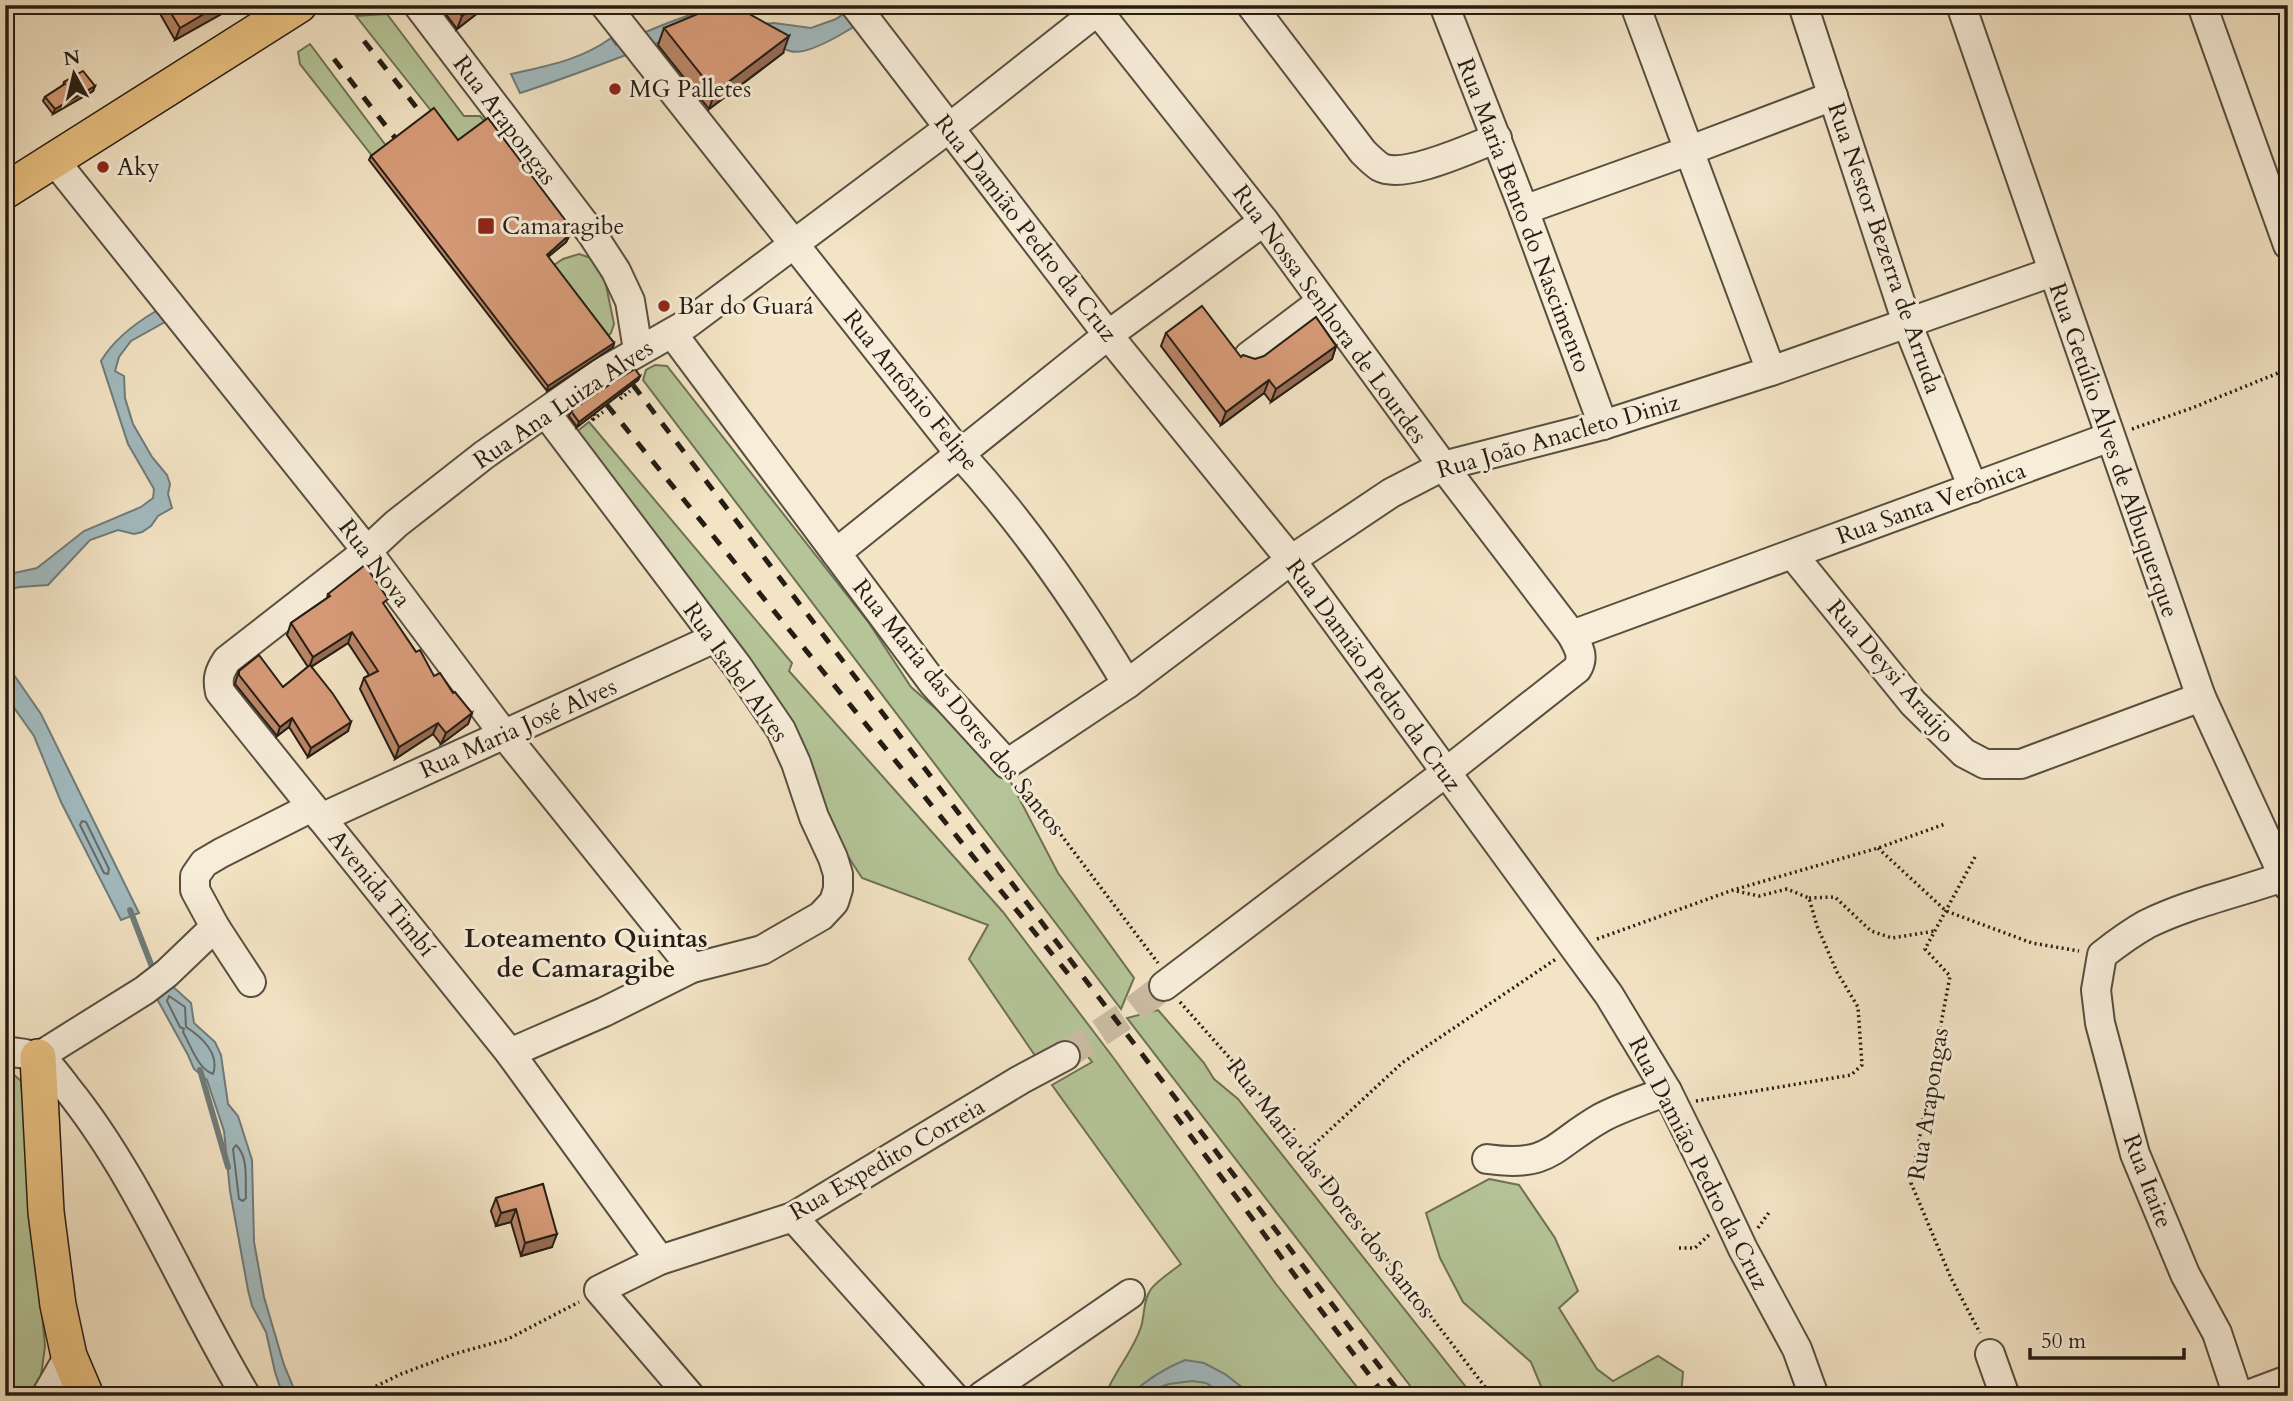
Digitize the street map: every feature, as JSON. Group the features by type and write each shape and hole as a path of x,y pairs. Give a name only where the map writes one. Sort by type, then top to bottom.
{"main road":[{"path":"5,191 299,5"},
{"path":"21,1054 58,1305 69,1356 86,1396"}],"street":[{"name":"Rua Arapongas","path":"418,5 592,234 616,271 630,301 638,351"},
{"name":"Rua Antônio Felipe","path":"605,5 960,454 1022,525 1048,560 1128,684"},
{"path":"1251,5 1363,152 1381,168 1403,170 1427,165 1496,138"},
{"name":"Rua Maria Bento do Nascimento","path":"1444,5 1524,210 1603,425"},
{"path":"1635,5 1771,371"},
{"name":"Rua Nestor Bezerra de Arruda","path":"1803,5 1907,323 1973,488"},
{"name":"Rua Getúlio Alves de Albuquerque","path":"1961,5 2201,697 2287,879"},
{"path":"2202,5 2288,245"},
{"name":"Rua Ana Luiza Alves","path":"227,660 484,455 601,373 687,324 949,128 1099,7"},
{"name":"Rua Nossa Senhora de Lourdes","path":"1099,7 1264,221 1443,466 1572,635 1581,653 1581,662 1577,669 1445,773"},
{"name":"Rua Damião Pedro da Cruz","path":"862,13 1108,335 1290,560 1609,995 1670,1098 1743,1249 1797,1349 1814,1396"},
{"path":"1524,210 1833,96"},
{"name":"Rua Nova","path":"54,160 367,551 503,733 692,968"},
{"path":"836,553 1108,335 1264,221"},
{"name":"Rua João Anacleto Diniz","path":"1007,764 1128,684 1290,560 1391,493 1443,466 1603,425 1771,371 2052,272"},
{"path":"1249,356 1322,301"},
{"name":"Rua Maria das Dores dos Santos","path":"672,332 933,683 1007,764"},
{"name":"Rua Isabel Alves","path":"510,1053 604,1012 692,968 762,950 821,916 834,902 838,889 834,858 814,817 796,763 781,730 760,698 545,413"},
{"name":"Rua Santa Verônica","path":"1572,635 2110,436"},
{"name":"Rua Deysi Araújo","path":"1793,555 1913,703 1964,753 1985,764 2021,764 2201,697"},
{"name":"Rua Maria José Alves","path":"251,982 215,928 195,890 195,876 204,863 715,638"},
{"name":"Avenida Timbí","path":"227,660 220,670 220,692 510,1053 660,1260"},
{"path":"1168,983 1445,773"},
{"path":"2102,955 2148,924 2200,904 2287,879"},
{"path":"215,928 145,990 21,1054 72,1095 111,1149 215,1345 246,1396"},
{"name":"Rua Itaite","path":"2102,955 2096,990 2100,1023 2134,1154 2185,1274 2217,1333 2238,1396"},
{"name":"Rua Expedito Correia","path":"599,1290 660,1260 793,1217 1020,1080 1065,1056"},
{"path":"1487,1159 1510,1162 1530,1160 1554,1152 1602,1118 1670,1098"},
{"path":"793,1217 953,1396"},
{"path":"599,1290 690,1396"},
{"path":"982,1396 1130,1294"},
{"path":"1990,1354 2005,1396"},
{"path":"46,1396 69,1356"},
{"path":"2245,1396 2288,1380"}],"path":[{"path":"2110,436 2192,408 2288,369"},
{"path":"621,393 619,400 630,391"},
{"path":"594,414 591,421 603,412"},
{"name":"Rua Maria das Dores dos Santos","path":"1007,764 1168,983 1251,1082 1492,1396"},
{"path":"1878,848 1946,911 2032,943 2102,955"},
{"name":"Rua Arapongas","path":"1975,857 1925,949 1950,976 1911,1183 1951,1278 1990,1354"},
{"path":"1733,890 1759,896 1787,889 1809,898 1835,897 1871,931 1892,938 1935,931"},
{"path":"1670,1098 1851,1075 1862,1065 1858,1007 1837,972 1817,926 1809,898"},
{"path":"1679,1248 1695,1248 1729,1218"},
{"path":"356,1396 401,1374 454,1354 508,1339 599,1290"}],"green space":[{"path":"387,14 464,116 480,116 488,125 459,146 356,16"},
{"path":"310,44 387,147 373,157 300,64 298,52"},
{"path":"579,254 594,259 605,280 614,324 606,338 551,267 563,259"},
{"path":"655,365 667,366 869,623 911,687 1003,767 1058,873 1134,978 1121,1009 643,380 646,370"},
{"path":"589,422 792,663 789,671 1003,912 1115,1060 1276,1284 1364,1396 1105,1396 1138,1336 1148,1293 1157,1282 1181,1264 1052,1085 1092,1062 1074,1039 1038,1060 969,959 988,925 862,878 575,433"},
{"path":"1158,1010 1204,1063 1214,1079 1238,1099 1473,1396 1418,1396 1127,1018"},
{"path":"5,1067 21,1081 45,1346 41,1376 34,1396 5,1396 5,1304 10,1290 6,1274"},
{"path":"1489,1179 1519,1185 1555,1238 1578,1291 1559,1308 1597,1369 1613,1381 1658,1356 1683,1372 1681,1396 1545,1396 1531,1362 1463,1302 1440,1258 1426,1213"}],"water":[{"path":"856,5 886,5 839,36 799,52 773,45 721,18 520,93 511,74 576,57 611,38 616,45 678,19 714,9 742,8 750,20 762,24 811,28 836,19"},
{"path":"156,311 165,322 131,341 119,357 115,371 124,376 125,398 133,424 152,457 167,475 172,508 158,516 151,526 142,532 134,534 118,530 90,540 48,585 5,590 5,575 37,568 84,531 141,507 153,498 154,489 128,444 101,361 125,333"},
{"path":"5,662 41,714 139,913 121,920 61,802 34,736 5,695"},
{"path":"171,985 191,1003 194,1023 215,1042 221,1055 228,1104 238,1116 252,1160 254,1242 264,1297 284,1365 297,1396 283,1396 266,1332 252,1306 230,1191 224,1131 207,1080 194,1069 156,997"},
{"path":"1185,1360 1204,1363 1243,1388 1263,1396 1222,1393 1206,1383 1192,1381 1169,1384 1146,1396 1129,1396 1155,1375"}],"building":[{"path":"166,5 219,5 180,28"},
{"path":"454,5 476,5 462,16"},
{"path":"719,5 733,5 789,36 715,92 664,28"},
{"path":"83,71 95,86 55,109 45,97"},
{"path":"434,108 458,140 488,118 572,229 547,255 614,343 548,386 371,156"},
{"path":"1202,306 1241,357 1243,355 1255,359 1264,356 1316,317 1336,346 1276,389 1269,380 1226,412 1166,333"},
{"path":"635,369 640,376 579,422 571,411"},
{"path":"365,565 388,599 383,603 416,652 420,650 434,676 440,673 453,693 455,692 472,713 446,733 438,723 399,747 364,678 378,671 352,632 313,657 291,623 330,596 328,594"},
{"path":"259,655 283,687 310,665 351,722 311,748 292,718 280,727 239,675 239,671"},
{"path":"543,1184 557,1234 525,1243 516,1209 501,1213 496,1198"}],"waterway":[{"path":"130,910 154,972"},
{"path":"200,1070 228,1167"}],"tunnel":[{"path":"1065,1056 1164,986"}],"railway":[{"path":"364,41 424,117"},
{"path":"334,59 396,139"},
{"path":"633,385 1402,1396"},
{"path":"607,405 1074,981"},
{"path":"1175,1115 1385,1396"}],"place":[{"name":"MG Palletes","path":"615,89"},
{"name":"Aky","path":"103,167"},
{"name":"Camaragibe","path":"486,226"},
{"name":"Bar do Guará","path":"664,306"}],"district":[{"name":"Loteamento Quintas de Camaragibe","path":"586,953"}]}
